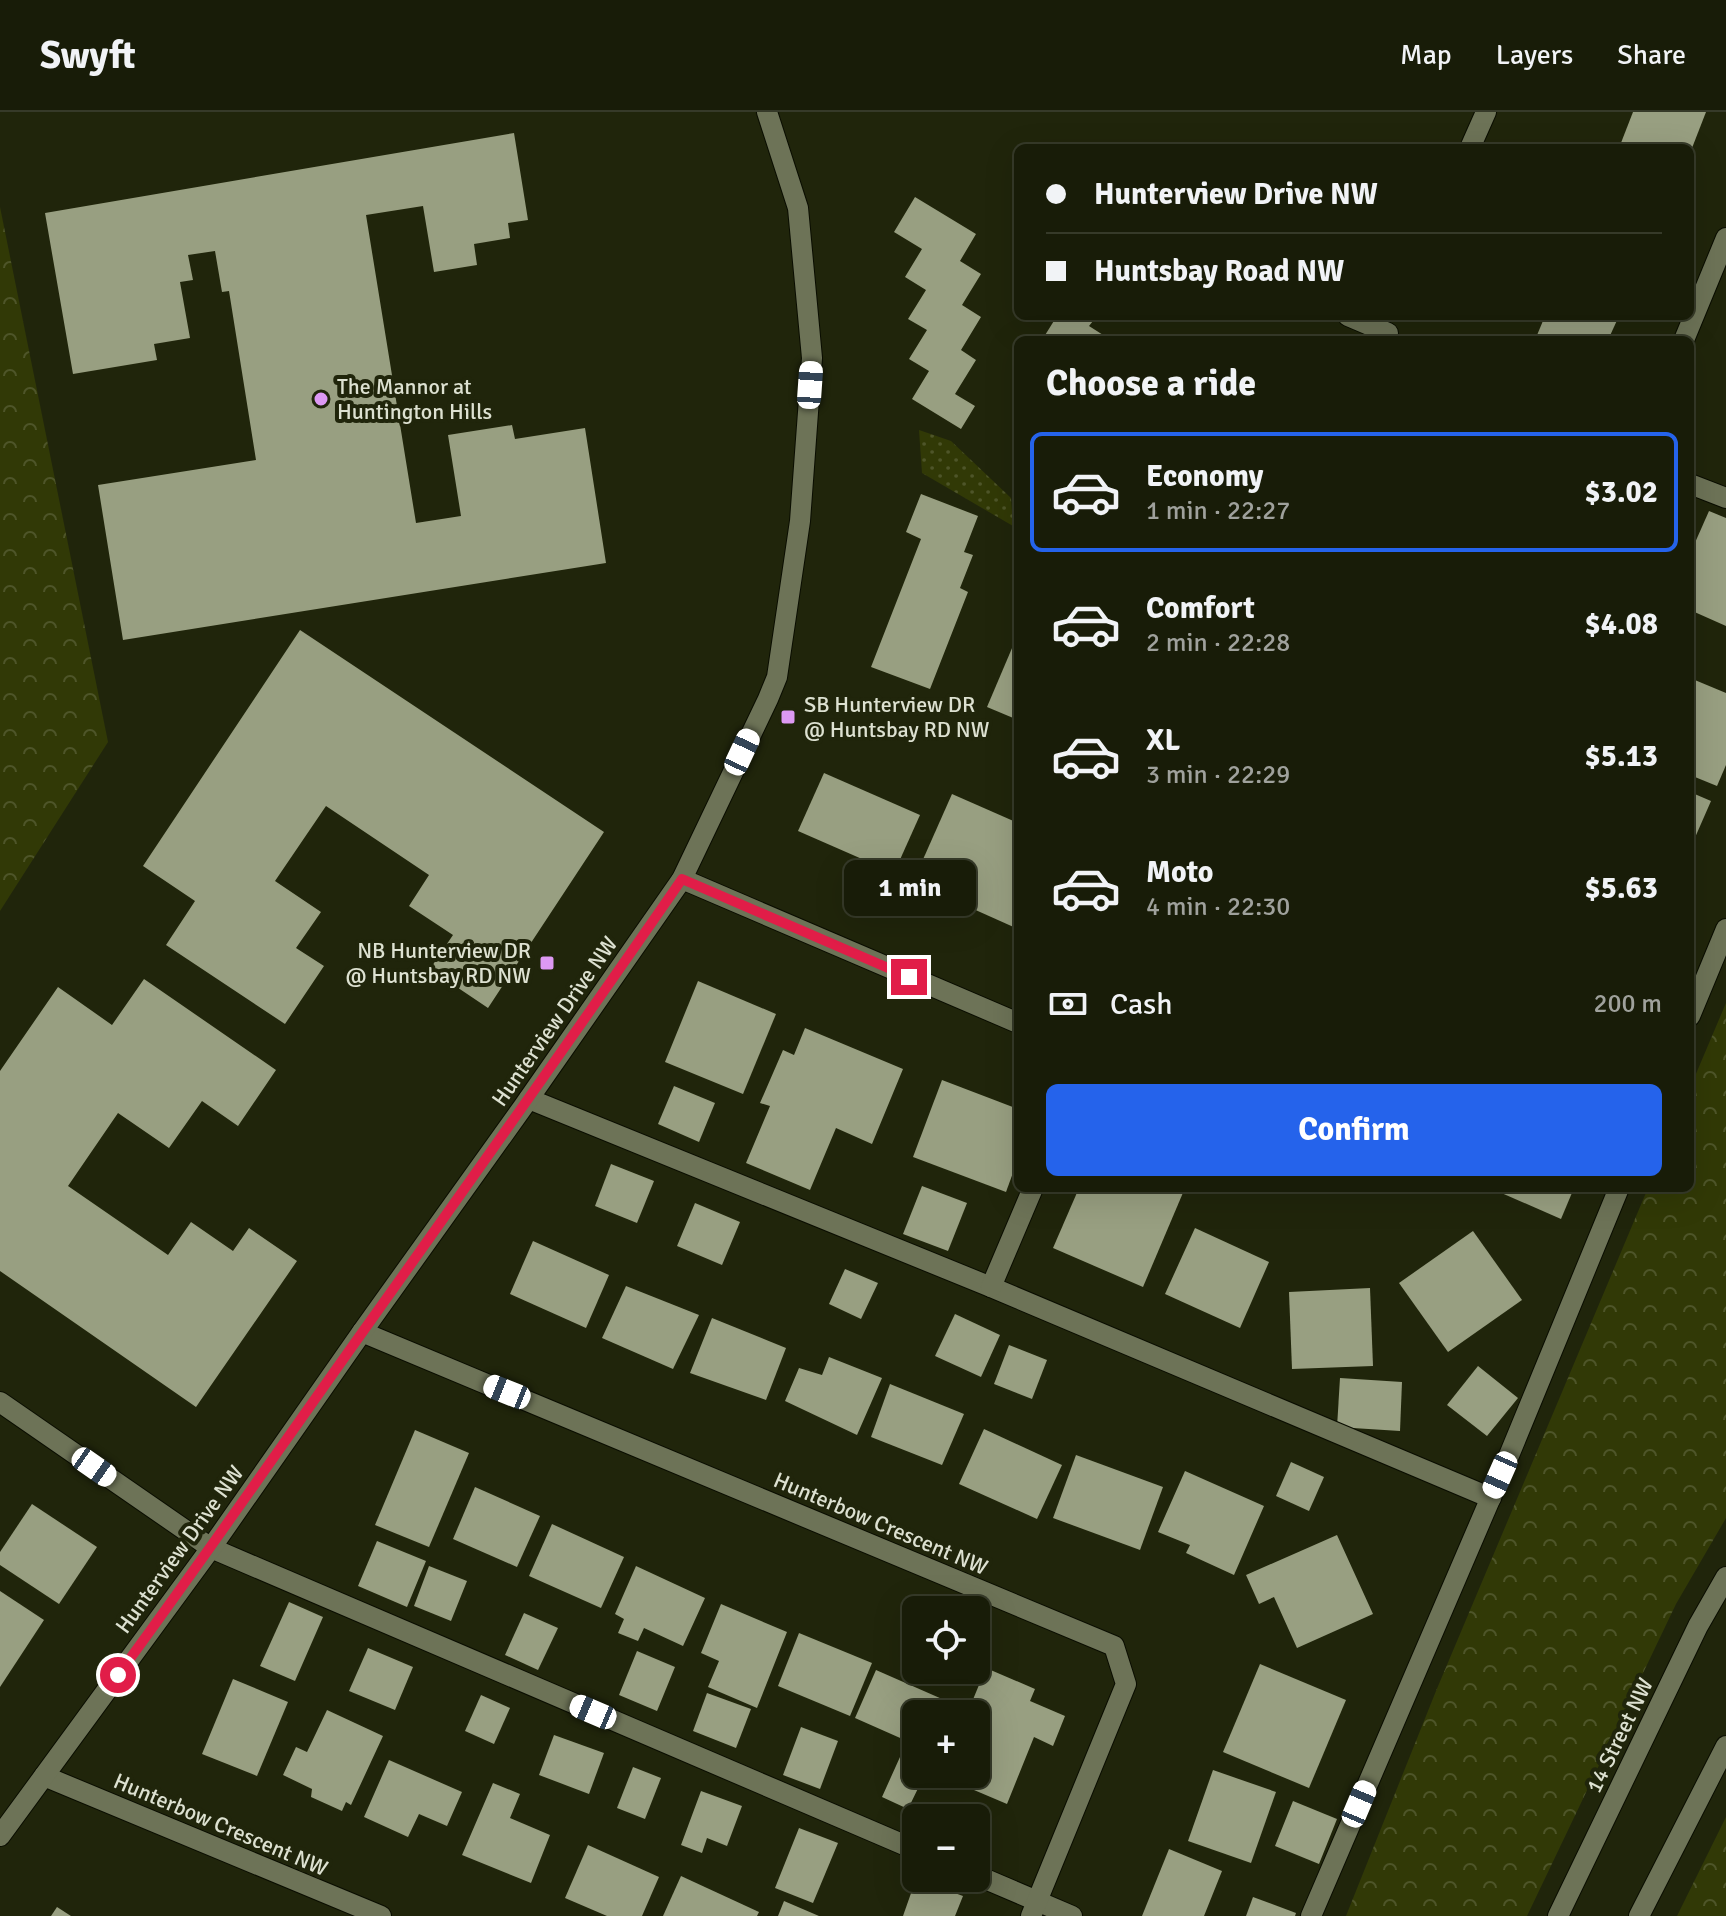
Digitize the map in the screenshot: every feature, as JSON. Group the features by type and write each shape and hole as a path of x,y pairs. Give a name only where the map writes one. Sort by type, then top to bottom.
{"street":[{"name":"Hunterview Drive NW","path":"0,1836 211,1548 682,879 768,699 777,677 800,521 812,358 798,208 767,112"},
{"path":"1472,144 1486,112"},
{"path":"1694,316 1726,238"},
{"path":"1360,320 1390,330"},
{"path":"1694,486 1726,498"},
{"path":"682,879 1014,1021"},
{"path":"1694,1006 1726,929"},
{"path":"529,1099 991,1287 1491,1498"},
{"path":"991,1287 1031,1192"},
{"path":"1311,1916 1491,1498 1617,1192"},
{"name":"Hunterbow Crescent NW","path":"362,1332 1114,1646 1126,1684 1034,1909"},
{"path":"0,1402 211,1548 902,1844"},
{"name":"14 Street NW","path":"1558,1916 1698,1626 1726,1577"},
{"path":"1639,1916 1726,1746"},
{"name":"Hunterbow Crescent NW","path":"44,1776 381,1916"},
{"path":"990,1883 1034,1909 1072,1916"}],"green space":[{"path":"0,207 108,742 0,911"},
{"path":"919,430 951,441 1011,498 1013,526 922,473"},
{"path":"1726,1003 1726,1518 1676,1604 1527,1916 1346,1916 1436,1691 1646,1192 1694,1192 1694,1079"},
{"path":"1726,1817 1726,1916 1677,1916"}],"building":[{"path":"1633,112 1706,112 1694,144 1621,144"},
{"name":"The Mannor at Huntington Hills","path":"514,133 528,220 508,223 510,238 474,244 477,265 434,272 423,206 366,215 416,523 461,516 448,435 512,425 515,439 585,428 606,563 123,640 98,485 256,460 229,291 222,292 215,251 188,255 193,280 180,282 190,338 154,344 157,360 73,374 45,213"},
{"path":"915,197 976,234 960,261 981,274 962,305 981,317 961,350 976,360 955,394 975,406 961,429 912,399 929,371 909,359 927,330 908,319 926,290 905,277 922,249 894,232"},
{"path":"1054,320 1091,320 1089,326 1105,336 1044,336"},
{"path":"1543,320 1617,320 1610,336 1537,336"},
{"path":"921,494 978,516 964,552 973,555 960,588 968,592 930,689 871,667 921,539 906,532"},
{"path":"1709,511 1726,518 1726,626 1694,612 1694,545"},
{"path":"300,630 604,832 488,1008 430,969 453,935 409,906 429,875 326,806 275,881 321,912 296,948 324,966 285,1024 166,945 195,901 143,866"},
{"path":"1014,643 1014,718 987,707"},
{"path":"1694,680 1726,693 1726,765 1717,786 1694,777"},
{"path":"824,773 920,815 894,873 798,831"},
{"path":"952,794 1014,821 1014,927 913,882"},
{"path":"1694,794 1711,801 1694,840"},
{"path":"144,979 276,1070 238,1126 202,1101 169,1148 118,1113 68,1186 168,1255 191,1222 233,1251 249,1228 297,1261 196,1407 0,1271 0,1071 58,987 112,1025"},
{"path":"698,981 776,1014 743,1094 665,1062"},
{"path":"805,1028 903,1069 872,1144 836,1128 810,1190 746,1163 770,1106 760,1103 783,1050 794,1055"},
{"path":"942,1080 1014,1107 1014,1170 1006,1192 913,1157"},
{"path":"674,1086 715,1103 699,1142 658,1124"},
{"path":"611,1164 654,1181 637,1223 595,1206"},
{"path":"922,1186 967,1203 948,1251 903,1234"},
{"path":"1077,1192 1183,1192 1143,1287 1053,1248"},
{"path":"1499,1192 1572,1192 1561,1219"},
{"path":"695,1203 740,1222 722,1265 677,1246"},
{"path":"1195,1228 1269,1262 1240,1328 1165,1294"},
{"path":"1473,1231 1522,1300 1448,1352 1399,1283"},
{"path":"533,1241 609,1275 586,1328 510,1294"},
{"path":"845,1269 878,1283 861,1319 829,1304"},
{"path":"626,1286 699,1315 673,1369 602,1338"},
{"path":"1370,1288 1373,1366 1292,1369 1289,1292"},
{"path":"955,1314 1000,1335 981,1377 935,1356"},
{"path":"712,1318 786,1348 766,1400 690,1373"},
{"path":"1009,1345 1047,1360 1032,1399 994,1384"},
{"path":"829,1357 882,1378 857,1435 785,1401 799,1368 822,1375"},
{"path":"1478,1366 1518,1398 1487,1436 1447,1405"},
{"path":"1340,1378 1402,1382 1400,1431 1337,1427"},
{"path":"890,1384 964,1414 942,1465 871,1437"},
{"path":"984,1429 1062,1465 1037,1519 959,1484"},
{"path":"415,1430 469,1453 429,1547 375,1525"},
{"path":"1076,1455 1163,1487 1140,1550 1053,1518"},
{"path":"1291,1462 1324,1477 1309,1511 1276,1496"},
{"path":"1185,1471 1264,1506 1234,1575 1186,1553 1190,1545 1158,1532"},
{"path":"475,1487 540,1516 517,1567 453,1539"},
{"path":"32,1504 97,1547 59,1604 0,1565 0,1552"},
{"path":"552,1524 624,1557 601,1608 529,1576"},
{"path":"1337,1535 1373,1614 1297,1648 1274,1597 1259,1604 1246,1575"},
{"path":"377,1541 426,1561 407,1607 358,1586"},
{"path":"429,1566 467,1581 451,1621 414,1606"},
{"path":"636,1566 705,1598 683,1646 644,1628 638,1641 618,1633 624,1619 615,1614"},
{"path":"0,1591 44,1620 0,1687"},
{"path":"289,1602 323,1617 295,1681 260,1666"},
{"path":"721,1604 787,1632 757,1708 708,1687 719,1661 701,1653"},
{"path":"524,1613 558,1628 538,1670 505,1655"},
{"path":"799,1633 872,1663 850,1716 778,1686"},
{"path":"368,1648 413,1667 395,1710 349,1691"},
{"path":"637,1651 675,1667 657,1711 619,1695"},
{"path":"1260,1664 1346,1700 1309,1788 1223,1752"},
{"path":"876,1670 944,1700 902,1700 902,1739 855,1718"},
{"path":"990,1670 1035,1689 1030,1701 1065,1716 1053,1746 1034,1737 1007,1804 969,1788 990,1788 990,1700 973,1700 979,1684 990,1684"},
{"path":"233,1679 288,1702 257,1776 202,1754"},
{"path":"707,1693 751,1709 736,1748 693,1731"},
{"path":"481,1695 510,1708 494,1744 465,1731"},
{"path":"327,1710 383,1736 351,1805 346,1802 342,1811 311,1797 312,1789 283,1775 296,1747 307,1752"},
{"path":"801,1727 838,1741 820,1789 783,1775"},
{"path":"554,1735 604,1753 589,1794 539,1775"},
{"path":"902,1758 902,1788 918,1788 910,1804 902,1806 882,1797"},
{"path":"389,1760 462,1792 447,1826 419,1814 408,1837 364,1817"},
{"path":"633,1767 661,1778 645,1819 617,1808"},
{"path":"1213,1770 1276,1792 1251,1863 1188,1841"},
{"path":"493,1783 520,1794 510,1818 550,1835 531,1883 462,1855"},
{"path":"701,1791 742,1806 727,1846 707,1838 702,1853 681,1845"},
{"path":"1293,1801 1337,1819 1319,1864 1275,1846"},
{"path":"799,1828 838,1843 813,1903 775,1888"},
{"path":"588,1845 659,1877 642,1916 607,1916 565,1898"},
{"path":"1169,1849 1222,1871 1204,1916 1142,1916"},
{"path":"681,1876 759,1912 757,1916 663,1916"},
{"path":"911,1892 952,1892 963,1896 955,1916 903,1916"},
{"path":"1253,1897 1296,1913 1295,1916 1246,1916"},
{"path":"784,1901 819,1916 778,1916"},
{"path":"57,1907 71,1916 51,1916"}],"place":[{"name":"The Mannor at Huntington Hills","path":"321,399"},
{"name":"SB Hunterview DR @ Huntsbay RD NW","path":"788,717"},
{"name":"NB Hunterview DR @ Huntsbay RD NW","path":"547,963"}],"route":[{"path":"118,1675 211,1548 682,879 909,977"}]}
